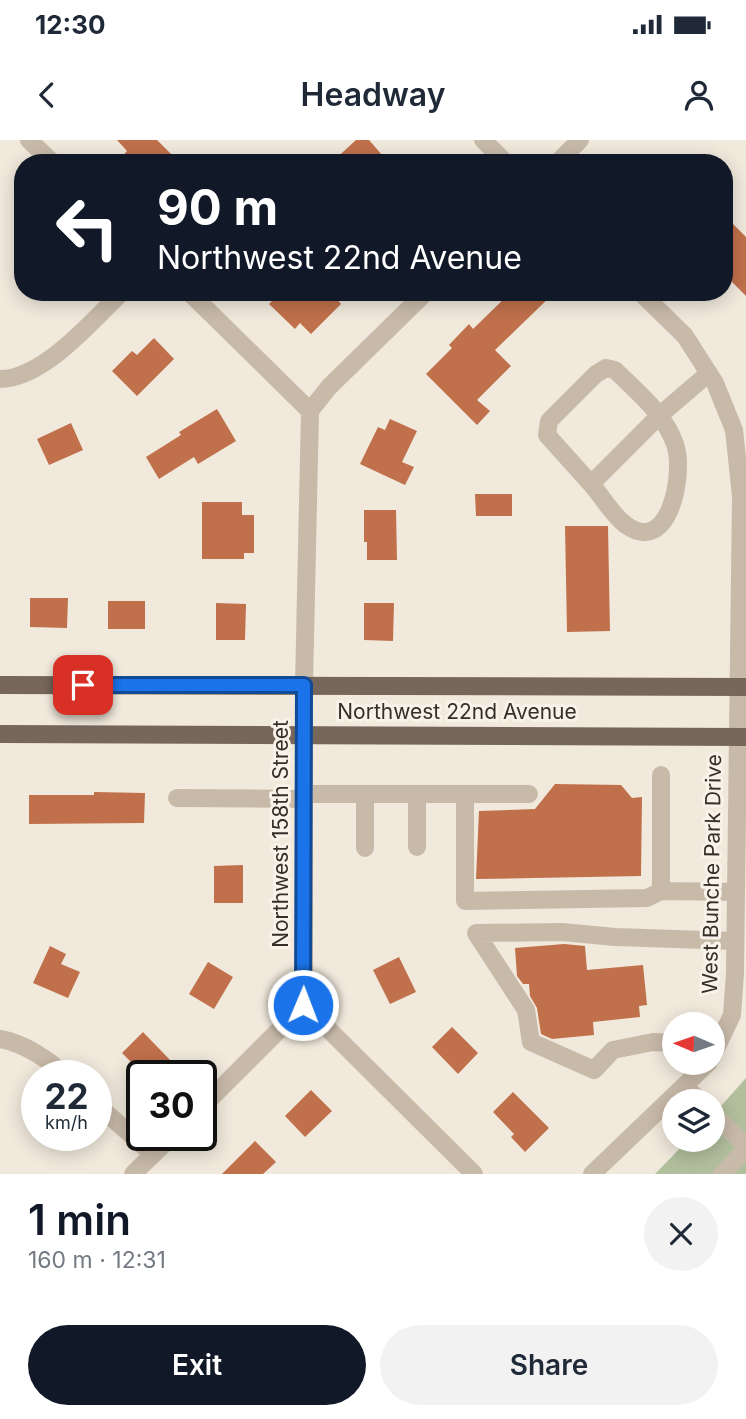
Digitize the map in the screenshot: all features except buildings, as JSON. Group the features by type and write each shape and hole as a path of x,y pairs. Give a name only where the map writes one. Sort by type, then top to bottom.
{"main road":[{"name":"Northwest 22nd Avenue","path":"0,685 742,687"},
{"name":"Northwest 22nd Avenue","path":"0,734 742,737"}],"street":[{"path":"29,140 44,154"},
{"path":"483,140 497,154"},
{"path":"566,154 580,140"},
{"path":"0,379 13,379 58,354 113,301"},
{"path":"198,301 310,411 329,387 417,301"},
{"name":"West Bunche Park Drive","path":"649,301 685,336 715,383 734,430 741,496 742,737 732,1016 725,1030"},
{"path":"606,369 614,370 660,415 676,445 678,475 675,501 662,523 652,531 640,531 625,525 591,484 547,435 549,421 596,374 606,369"},
{"path":"591,484 660,415 709,373"},
{"name":"Northwest 158th Street","path":"303,1005 304,685 310,411"},
{"path":"661,775 661,891"},
{"path":"365,794 365,848"},
{"path":"416,847 417,794"},
{"path":"465,794 465,901 647,898 661,891 736,892"},
{"path":"177,798 529,794"},
{"path":"662,1042 613,1050 594,1070 531,1042 526,1010 476,933 562,932 735,942"},
{"path":"217,1092 303,1005 474,1174"},
{"path":"0,1039 47,1060"},
{"path":"592,1174 696,1075"},
{"path":"685,1086 688,1089"},
{"path":"112,1118 153,1154"},
{"path":"722,1174 746,1148 725,1126"},
{"path":"133,1174 156,1151"}],"green space":[{"path":"746,1078 746,1174 655,1174 676,1152 725,1152 725,1101"}],"route":[{"path":"83,685 304,685 303,1005"}]}
